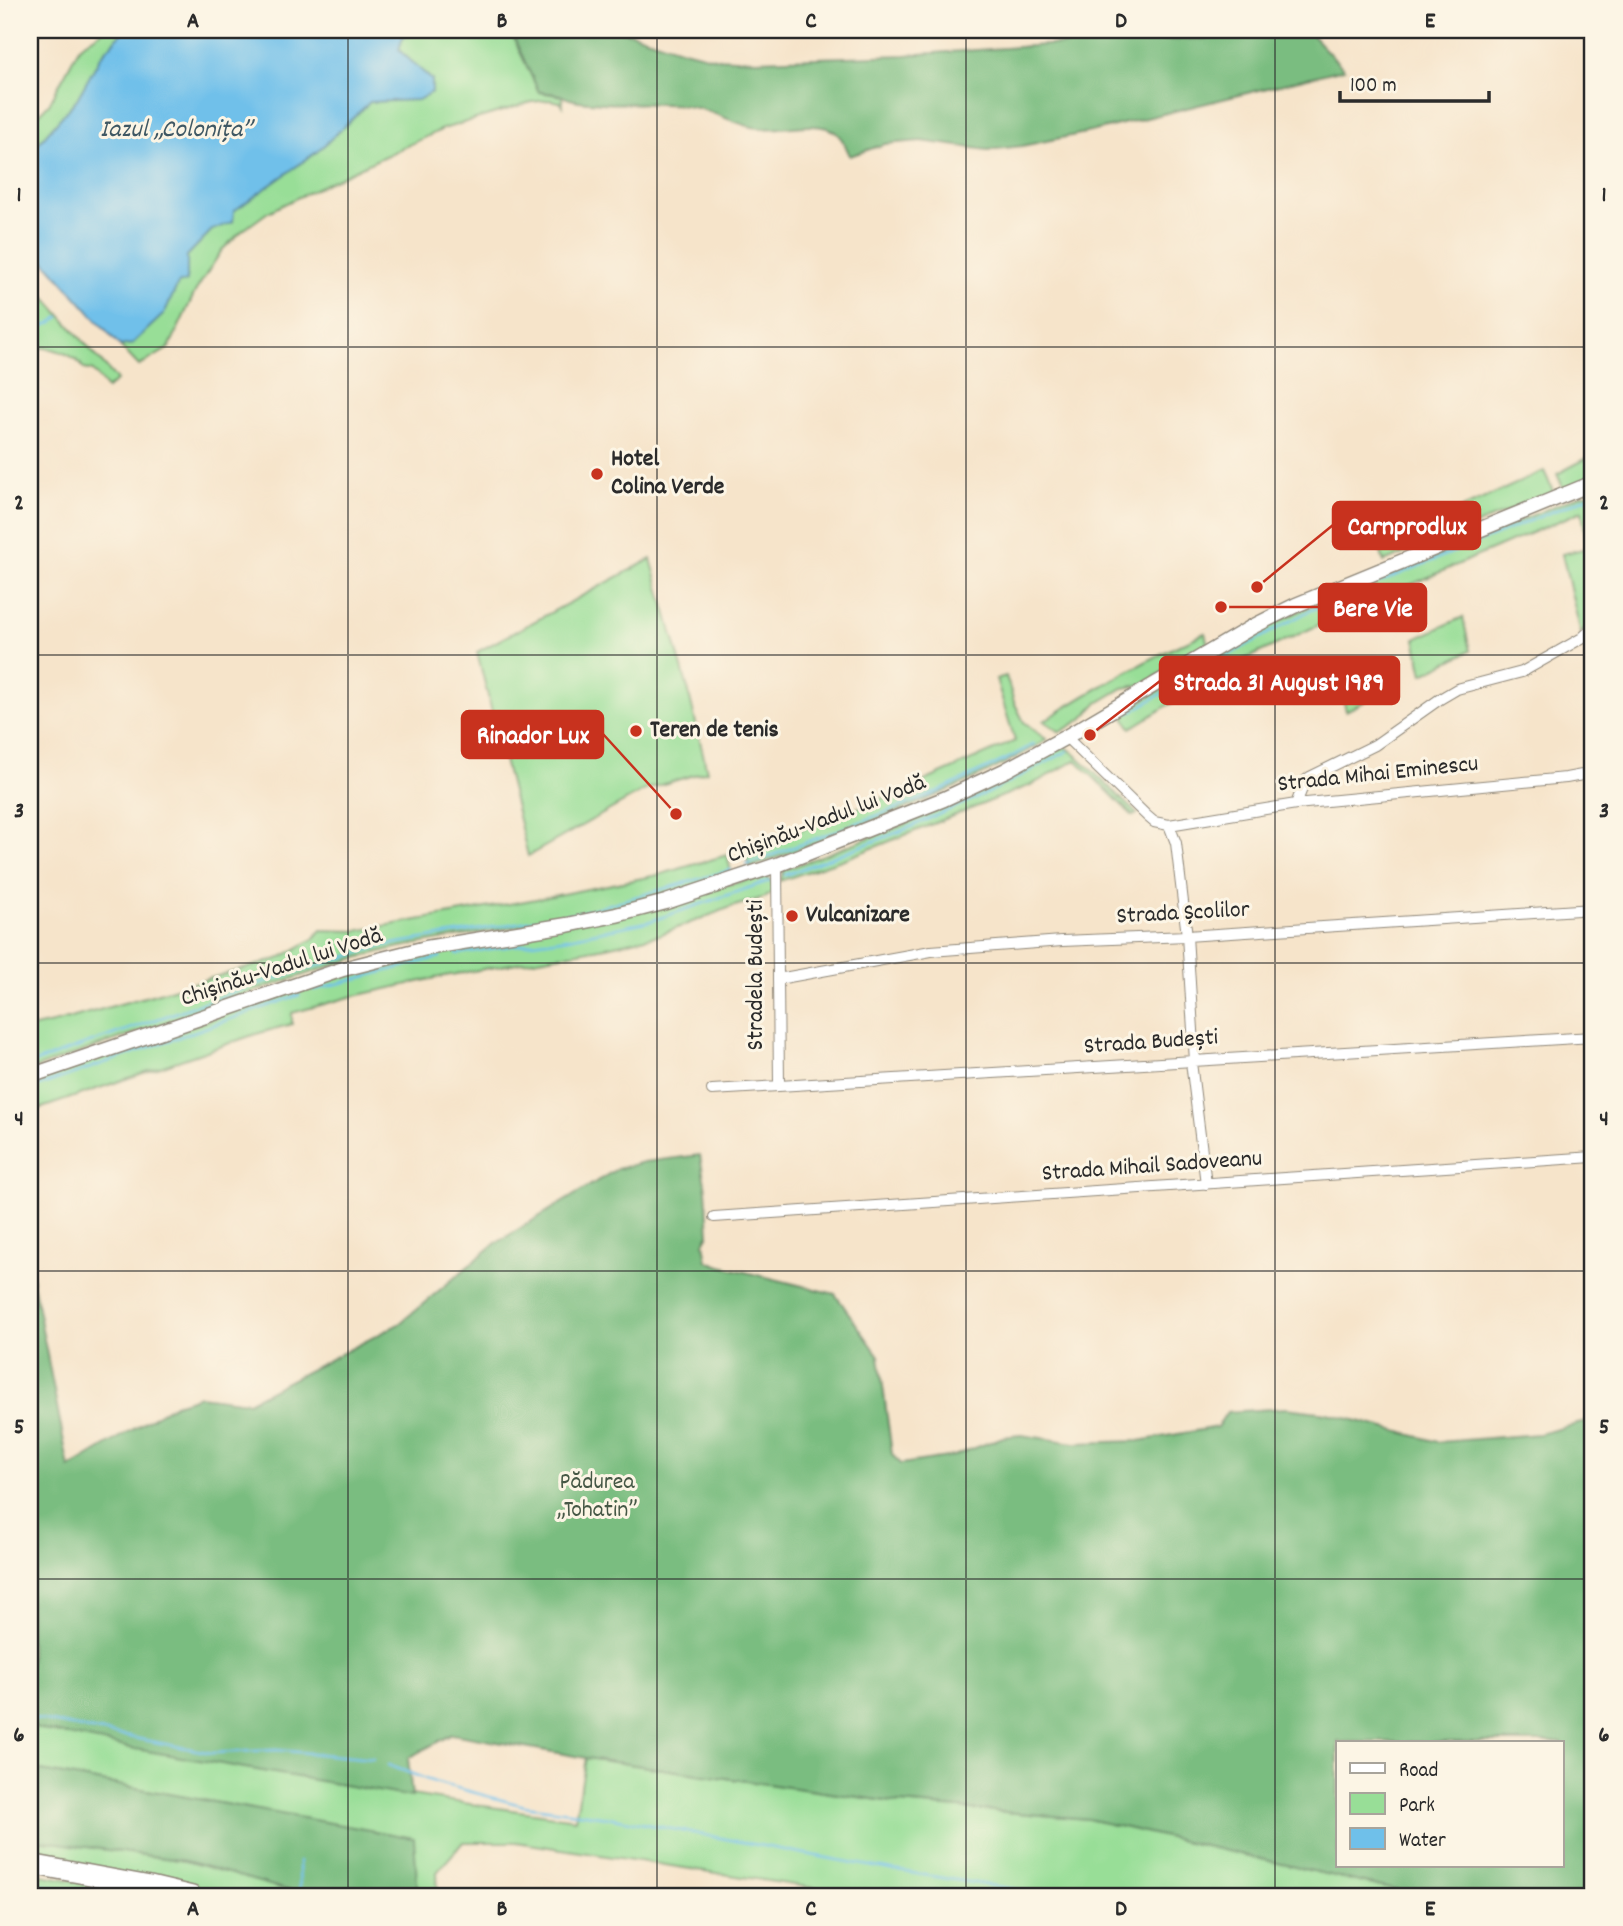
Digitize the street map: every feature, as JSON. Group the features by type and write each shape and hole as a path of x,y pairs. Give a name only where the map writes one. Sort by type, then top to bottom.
{"highway":[{"path":"30,1864 192,1896"}],"main road":[{"name":"Chișinău-Vadul lui Vodă","path":"30,1076 343,969 426,948 616,915 666,902 777,865 944,799 1006,770 1224,643 1296,605 1593,484"}],"street":[{"path":"1296,804 1305,781 1310,777 1375,745 1440,699 1458,689 1522,672 1582,638 1593,628"},
{"path":"1066,737 1154,822 1169,825 1176,843 1187,936 1193,1061 1206,1184"},
{"name":"Strada Mihai Eminescu","path":"1169,825 1296,804 1566,778 1593,773"},
{"name":"Stradela Budești","path":"777,865 779,1085"},
{"name":"Strada Școlilor","path":"778,979 931,951 1593,909"},
{"name":"Strada Budești","path":"712,1090 1593,1037"},
{"name":"Strada Mihail Sadoveanu","path":"713,1217 1593,1157"}],"green space":[{"path":"104,30 155,30 30,168 30,123 49,104 80,46"},
{"path":"331,30 510,30 539,92 562,96 563,106 560,102 549,100 532,102 443,129 268,212 222,250 195,292 169,348 139,366 120,346 150,315 170,245"},
{"path":"510,30 612,30 715,58 757,60 1311,34 1344,69 1090,132 1022,146 988,150 921,141 885,144 850,156 839,135 820,126 758,128 692,107 586,102 539,92"},
{"path":"30,280 117,380 107,389 93,371 84,369 67,355 52,349 30,349"},
{"path":"1593,455 1593,477 1564,490 1557,474"},
{"path":"1544,471 1554,493 1384,562 1379,546"},
{"path":"1583,494 1589,494 1593,513 1593,618 1581,634 1562,554 1587,548 1582,511 1241,661 1131,728 1121,713 1265,627"},
{"path":"651,559 688,689 707,771 647,789 528,856 477,652"},
{"path":"1463,617 1470,651 1423,674 1415,639"},
{"path":"1205,633 1208,645 1142,685 1123,688 1096,704 1082,719 1060,732 1044,721 1123,674"},
{"path":"1369,672 1376,696 1346,711 1339,682"},
{"path":"1006,676 1024,722 1047,740 976,778 939,794 750,868 744,851 902,791 1015,741 996,679"},
{"path":"1066,747 1137,814 1133,816 1076,760 1033,784 850,857 780,881 784,870 905,824"},
{"path":"727,855 732,875 600,913 395,948 352,959 30,1070 30,1028 278,959 313,939 321,930 356,931 542,898 658,875"},
{"path":"766,876 772,881 773,891 766,897 731,907 659,935 445,976 292,1013 292,1024 30,1112 30,1081 325,980 394,960"},
{"name":"Pădurea „Tohatin”","path":"700,1155 709,1234 704,1243 707,1261 835,1294 879,1356 892,1454 901,1464 954,1456 1003,1437 1021,1435 1075,1443 1139,1441 1217,1427 1227,1412 1286,1408 1327,1413 1439,1442 1539,1434 1593,1420 1593,1896 1420,1896 1088,1819 900,1803 586,1758 452,1734 408,1758 412,1797 135,1749 30,1727 30,1267 69,1468 175,1404 200,1396 248,1402 399,1324 496,1243 617,1169 644,1162"},
{"path":"30,1727 301,1778 575,1819 586,1758 900,1803 1088,1819 1420,1896 865,1896 516,1842 463,1842 437,1872 438,1896 418,1896 413,1838 30,1769"},
{"path":"30,1769 414,1838 418,1896 308,1896 186,1861 30,1839"},
{"path":"30,1839 186,1861 308,1896 219,1896 142,1878 30,1859"},
{"path":"30,1873 163,1896 30,1894"}],"water":[{"name":"Iazul „Colonița”","path":"124,30 417,30 416,34 403,37 399,50 432,80 432,92 418,100 370,102 318,151 234,211 233,222 212,230 187,256 187,281 178,284 164,314 132,344 120,346 30,245 30,150 77,99 101,56"}],"waterway":[{"path":"30,325 45,326 59,317"},
{"path":"1129,713 1309,611 1588,497"},
{"path":"746,865 929,796 1034,744"},
{"path":"785,875 901,831 992,791 1068,751"},
{"path":"30,1064 254,985 381,946 582,912 731,870"},
{"path":"456,954 568,938 651,921 769,881"},
{"path":"314,990 440,957"},
{"path":"30,1089 299,995"},
{"path":"30,1718 212,1753 276,1750 373,1759"},
{"path":"388,1765 434,1782 525,1806 608,1817 886,1869 1057,1896"},
{"path":"299,1862 300,1896"},
{"path":"30,1883 98,1896"}],"place":[{"name":"Hotel Colina Verde","path":"597,474"},
{"name":"Carnprodlux","path":"1257,587"},
{"name":"Bere Vie","path":"1221,607"},
{"name":"Teren de tenis","path":"636,731"},
{"name":"Strada 31 August 1989","path":"1090,735"},
{"name":"Rinador Lux","path":"676,814"},
{"name":"Vulcanizare","path":"792,916"}]}
